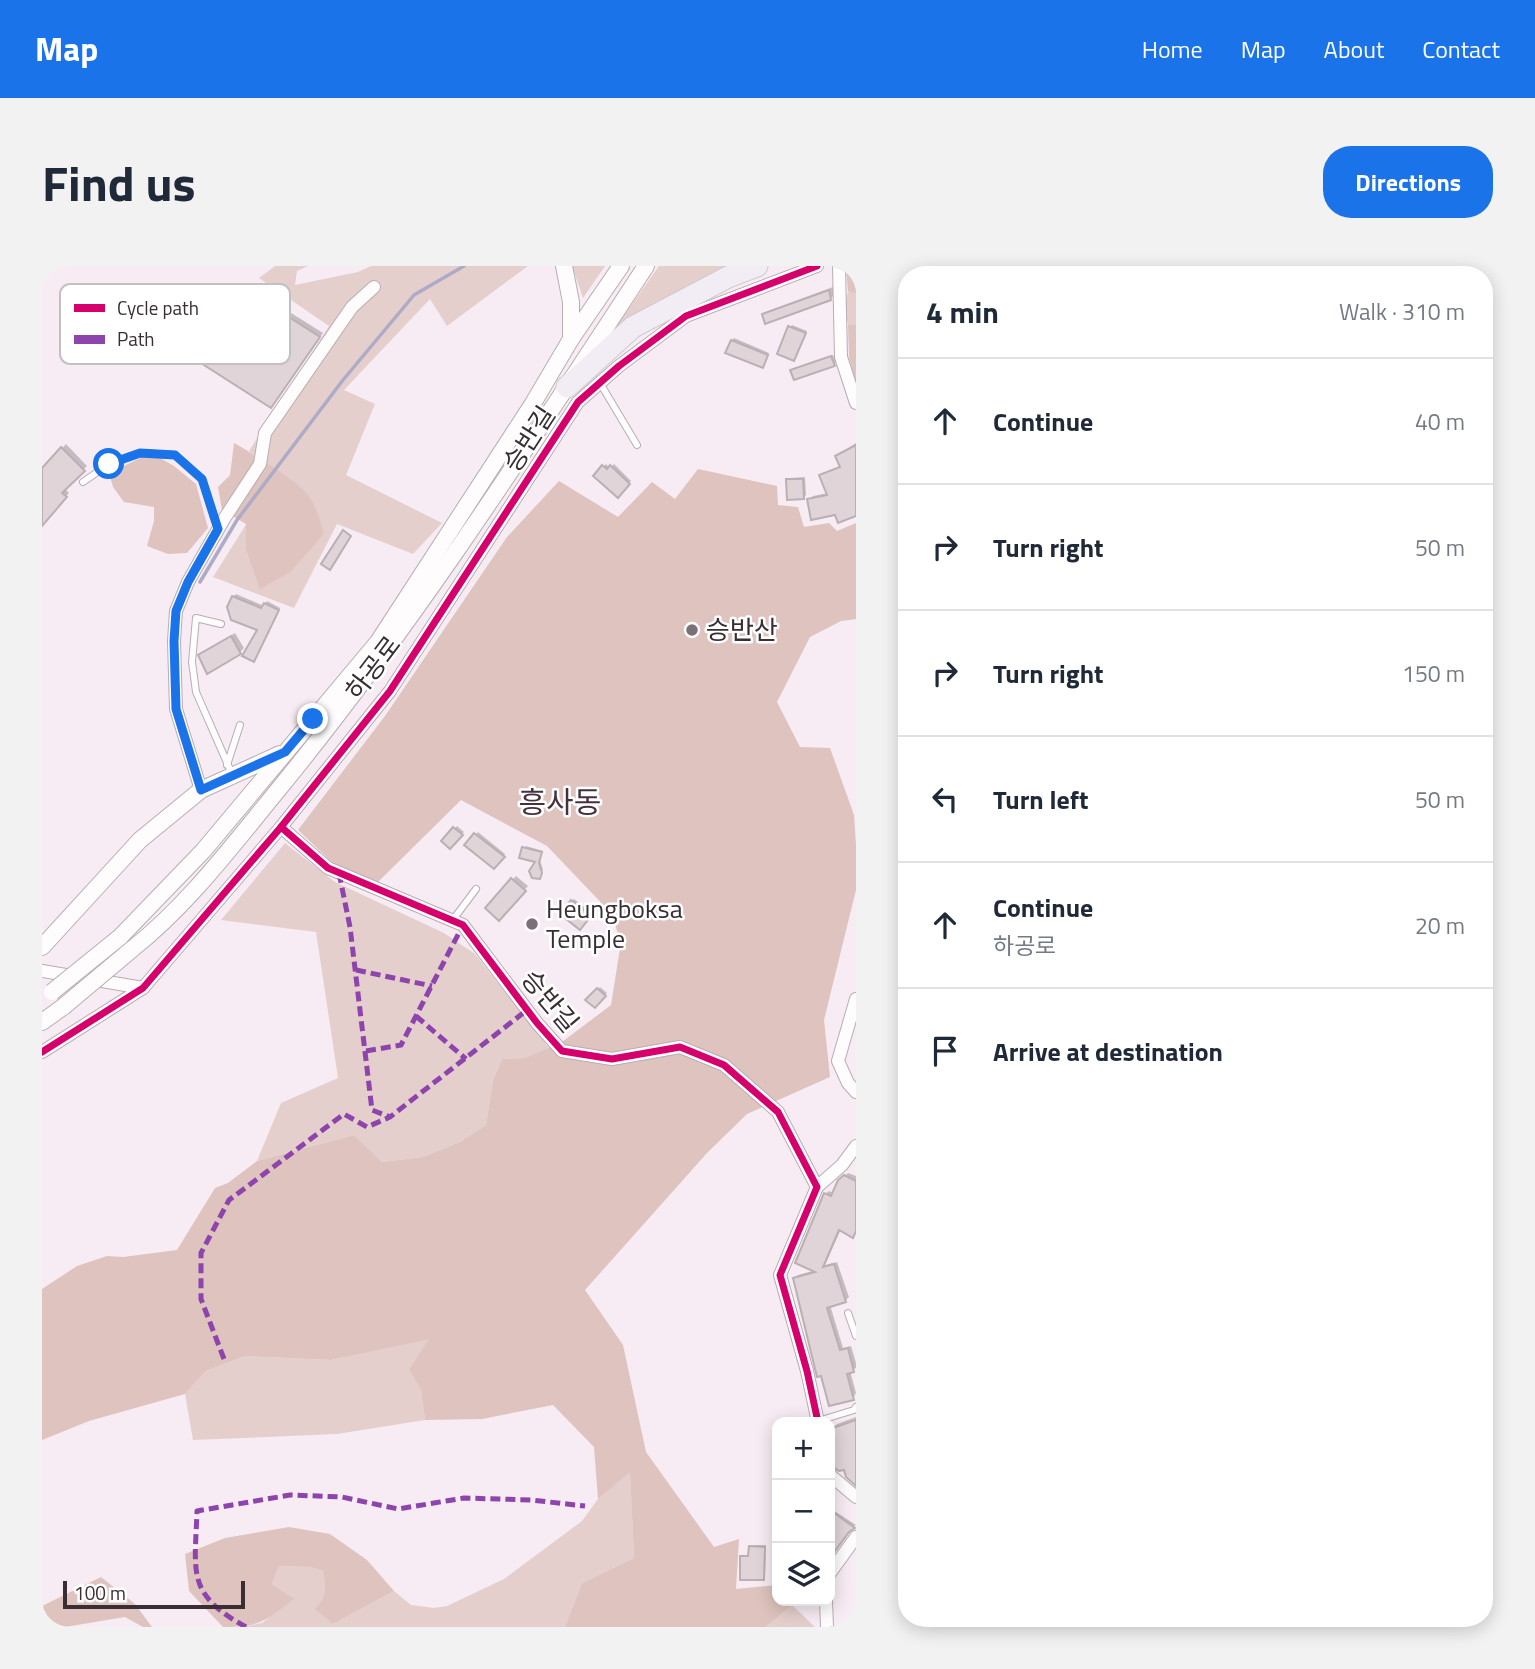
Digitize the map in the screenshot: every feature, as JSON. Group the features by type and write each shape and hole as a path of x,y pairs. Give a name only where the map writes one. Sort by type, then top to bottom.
{"highway":[{"path":"566,387 633,327 728,277 757,266"}],"street":[{"path":"564,266 571,302 571,339"},
{"name":"하공로","path":"42,1022 63,1007 126,944 378,642 532,405 571,339 621,266"},
{"name":"하공로","path":"47,995 126,944 150,935 202,882 307,755 372,670 646,266"},
{"name":"승반길","path":"42,1052 143,988 282,827 390,691 578,402 686,316 817,266"},
{"path":"839,266 841,357 856,403"},
{"path":"201,790 176,709 176,611 188,582 218,529 260,464 264,433 352,307 374,287"},
{"path":"42,947 140,840 201,790 230,770 285,752"},
{"name":"승반길","path":"282,827 328,868 463,925 537,1023 562,1051 612,1059 680,1047 724,1065 778,1112 817,1187"},
{"path":"42,971 143,988"},
{"path":"856,999 838,1061 848,1083 856,1092"},
{"path":"817,1417 780,1275 817,1187 842,1165 856,1146"},
{"path":"835,1480 856,1499"},
{"path":"835,1566 856,1536"},
{"path":"826,1606 827,1627"}],"lane":[{"path":"600,383 637,445"},
{"path":"83,482 109,464 140,453 175,455 202,479 218,529"},
{"path":"221,624 196,618 192,662 196,692 230,770"},
{"path":"230,770 240,725"},
{"path":"452,920 476,889"},
{"path":"848,1313 856,1336"},
{"path":"833,1417 856,1407"}],"shaded area":[{"path":"275,266 308,266 297,271 295,285 358,272 371,266 528,266 447,326 430,299 344,390 375,404 346,475 442,523 413,554 337,524 294,608 213,577 247,523 246,549 309,549 324,534 283,476 249,451 329,326 290,299 290,284 268,284 259,278"},
{"path":"572,266 605,266 583,298"},
{"path":"659,266 738,266 606,341"},
{"path":"856,266 856,294 848,291 846,268"},
{"path":"848,291 856,294 856,325 848,324 845,309"},
{"path":"848,324 856,325 856,385 849,357"},
{"path":"234,443 302,489 315,508 324,534 290,572 260,589 246,549 246,524 222,510 218,487 230,475"},
{"path":"151,453 174,466 196,484 208,528 187,553 168,554 147,546 154,521 154,507 124,502 113,487 109,473"},
{"path":"698,469 777,486 778,505 798,507 804,527 829,523 837,531 856,523 856,619 841,621 810,637 777,702 800,747 830,748 854,815 856,890 824,1020 830,1077 747,1114 707,1153 585,1290 623,1345 646,1452 714,1547 739,1539 736,1589 772,1585 772,1606 791,1606 766,1627 565,1627 582,1583 634,1558 630,1472 598,1499 594,1447 553,1405 482,1419 425,1420 421,1390 409,1369 429,1339 331,1360 245,1356 206,1371 185,1394 89,1421 42,1440 42,1289 77,1266 107,1256 123,1257 177,1250 215,1188 228,1183 257,1161 354,1135 382,1162 423,1157 460,1142 486,1125 493,1080 502,1059 525,1058 562,1042 611,1005 621,942 611,913 547,846 461,800 376,884 335,865 298,830 385,716 507,537 559,481 618,517 652,482 675,499"},
{"path":"285,843 335,882 444,933 475,954 549,1048 525,1058 502,1059 493,1080 486,1125 460,1142 423,1157 382,1162 354,1135 257,1161 281,1103 338,1078 316,932 221,920"},
{"path":"430,1338 409,1369 421,1390 425,1420 337,1434 193,1440 185,1394 206,1371 245,1356 331,1360"},
{"path":"630,1471 634,1558 582,1583 565,1627 241,1627 262,1623 293,1599 272,1584 279,1566 310,1567 323,1571 326,1587 324,1600 333,1624 394,1591 411,1605 434,1608 447,1606 504,1579 582,1521 598,1499"},
{"path":"289,1527 330,1534 367,1560 394,1591 333,1624 315,1609 325,1592 323,1571 310,1567 279,1566 272,1584 294,1599 255,1624 223,1627 189,1591 185,1554 225,1538"},
{"path":"101,1577 135,1604 152,1627 143,1627 125,1617 65,1627 42,1627 42,1606"},
{"path":"793,1606 815,1627 766,1627"}],"building":[{"path":"829,290 831,300 765,324 762,314"},
{"path":"290,318 320,337 271,408 202,364 290,364"},
{"path":"788,326 806,333 794,361 777,354"},
{"path":"731,340 768,355 763,368 725,353"},
{"path":"831,356 835,366 794,380 790,370"},
{"path":"856,445 856,516 838,523 835,515 811,520 807,499 827,495 819,475 840,467 835,456"},
{"path":"61,447 85,471 62,493 67,497 42,526 42,468"},
{"path":"602,465 607,469 610,465 630,484 618,498 593,476"},
{"path":"786,479 803,479 804,499 787,500"},
{"path":"343,530 351,536 330,570 321,564"},
{"path":"232,596 261,608 264,603 279,610 254,662 242,656 257,630 231,620 227,607"},
{"path":"231,636 241,654 207,674 198,655"},
{"path":"453,827 463,835 450,849 441,841"},
{"path":"474,833 505,857 494,869 464,845"},
{"path":"522,847 542,852 539,863 542,873 540,879 532,878 529,871 535,862 519,858"},
{"path":"511,878 526,891 499,921 485,908"},
{"path":"571,900 591,916 580,930 560,914"},
{"path":"597,988 606,996 595,1008 585,1000"},
{"path":"844,1175 856,1181 856,1231 853,1238 839,1230 823,1267 834,1264 846,1302 827,1308 840,1350 848,1348 854,1372 847,1374 854,1400 829,1406 821,1376 817,1377 793,1278 815,1272 795,1263 824,1193 831,1196 838,1180"},
{"path":"856,1420 856,1486 846,1477 844,1470 835,1468 835,1427"},
{"path":"835,1514 855,1528 835,1551"},
{"path":"749,1546 765,1547 764,1580 740,1580 740,1556 748,1556"}],"waterway":[{"path":"200,582 237,520 343,380 414,295 464,266"}],"marked path":[{"path":"339,873 350,927 372,1110 390,1117"},
{"path":"366,1051 401,1045 463,925"},
{"path":"356,970 432,986"},
{"path":"224,1359 201,1299 201,1253 229,1200 344,1114 367,1127 390,1117 527,1010"},
{"path":"416,1016 466,1059"},
{"path":"246,1627 213,1604 198,1580 195,1551 197,1511 290,1495 342,1497 398,1509 464,1498 531,1500 585,1506"}],"cycle path":[{"path":"42,1052 143,988 281,827 390,691 578,402 619,366 686,316 817,266"},
{"path":"281,827 328,868 463,925 537,1023 562,1051 612,1059 680,1047 724,1065 778,1112 817,1187 780,1275 817,1417"}],"place":[{"name":"승반산","path":"692,630"},
{"name":"Heungboksa Temple","path":"532,924"}],"district":[{"name":"흥사동","path":"560,803"}],"route":[{"path":"109,464 140,453 175,455 202,479 218,529 188,582 176,611 174,641 176,709 201,790 285,752 313,719"}]}
